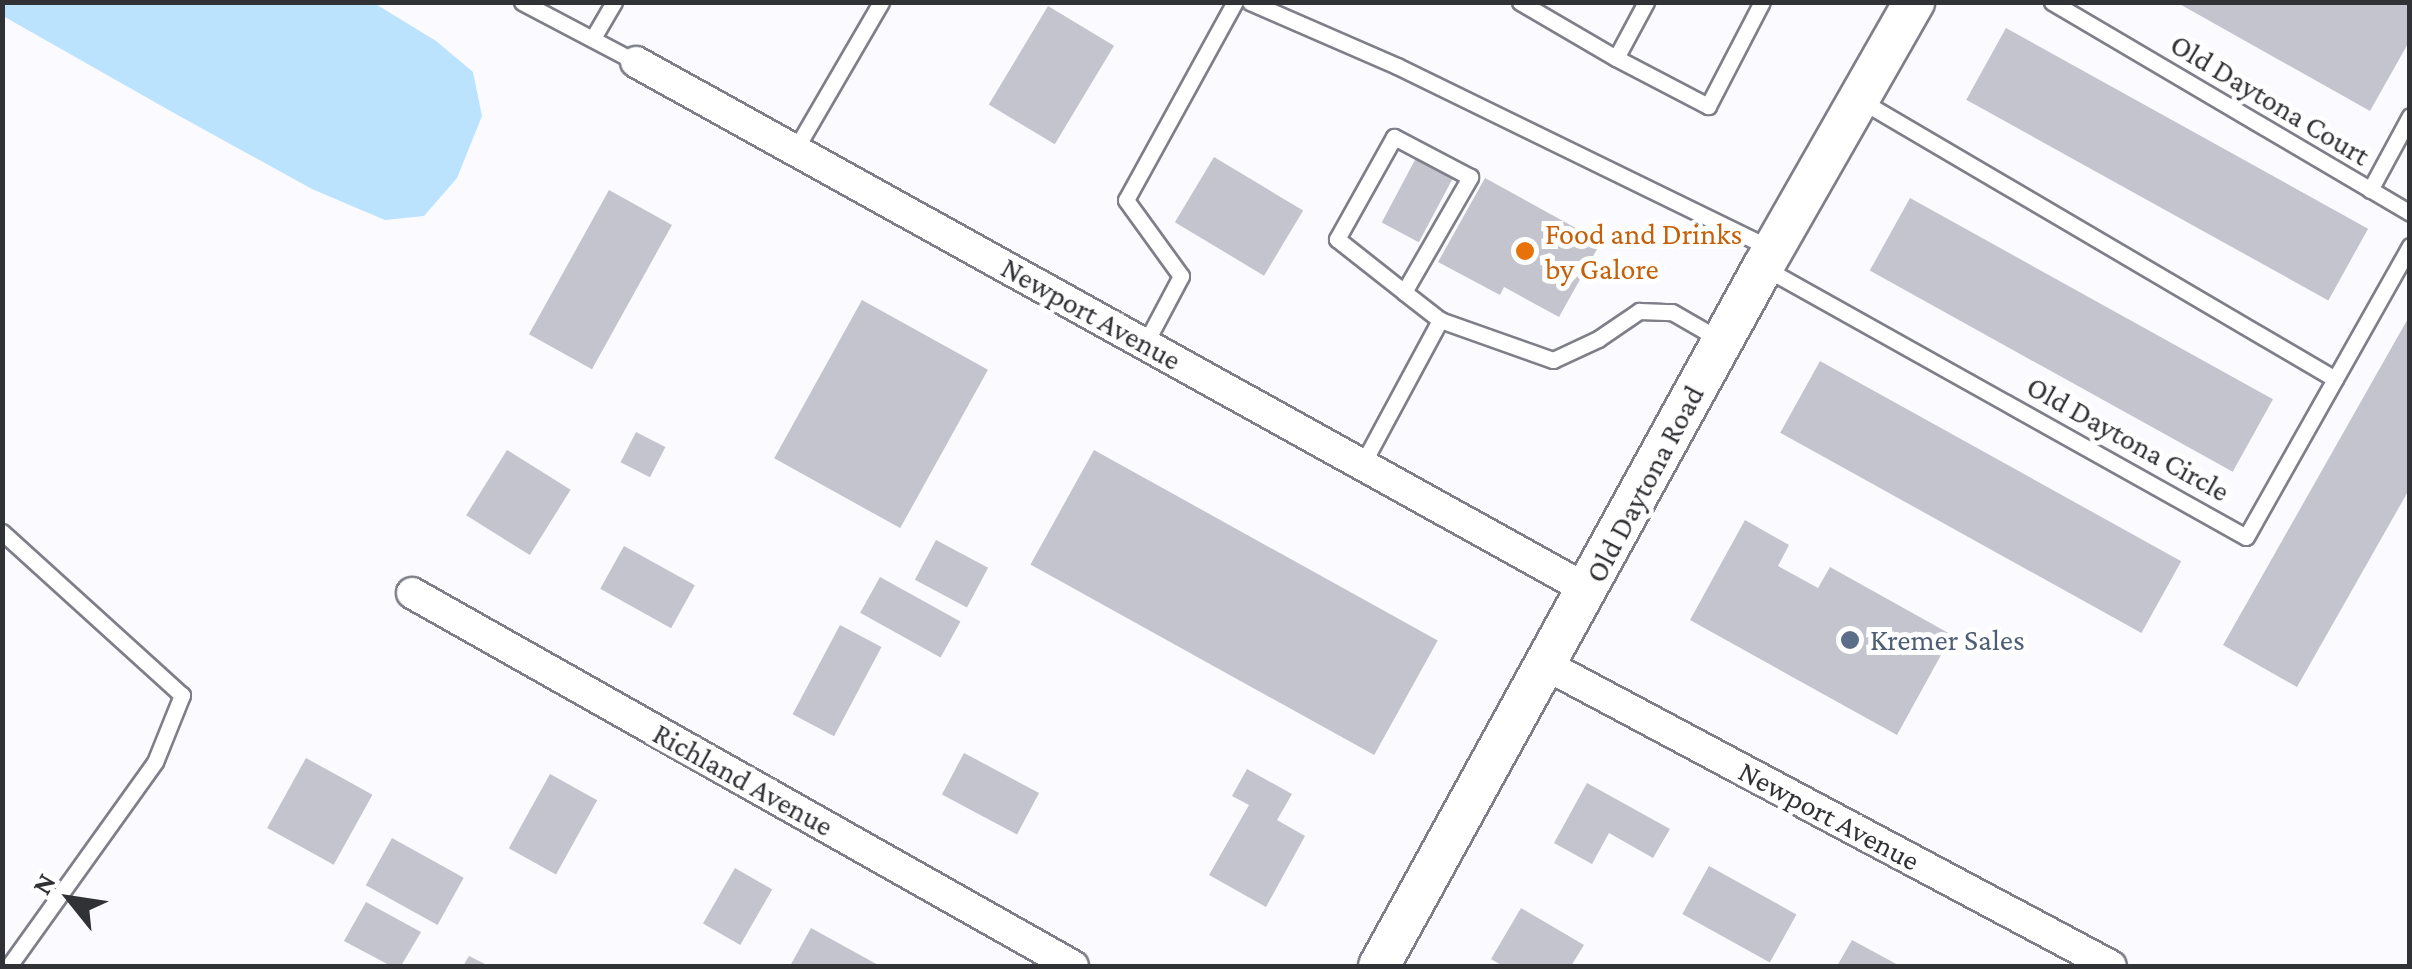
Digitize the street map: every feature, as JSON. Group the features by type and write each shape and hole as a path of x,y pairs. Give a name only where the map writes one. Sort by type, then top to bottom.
{"street":[{"name":"Old Daytona Road","path":"1379,966 1768,258 1914,2"},
{"name":"Newport Avenue","path":"636,62 1588,590"},
{"name":"Richland Avenue","path":"412,593 1073,966"},
{"name":"Newport Avenue","path":"1546,665 2111,966"}],"lane":[{"name":"Newport Avenue","path":"522,2 636,62"},
{"path":"593,38 614,2"},
{"path":"795,150 880,2"},
{"path":"1145,344 1182,276 1126,200 1235,2"},
{"path":"1250,2 1397,66 1768,258"},
{"path":"1520,2 1708,106 1762,2"},
{"path":"1616,58 1646,2"},
{"name":"Old Daytona Court","path":"2052,2 2410,213"},
{"path":"1859,100 2335,378 2410,246"},
{"path":"2370,190 2410,116"},
{"path":"1404,292 1470,177 1394,137 1336,239 1404,292 1440,320 1553,360 1598,339 1639,311 1672,312 1722,342"},
{"name":"Old Daytona Circle","path":"1768,258 2246,537 2335,378"},
{"path":"1362,464 1440,320"},
{"path":"2,532 182,694 155,762 10,966"}],"water":[{"path":"3,2 374,3 436,41 473,72 482,116 457,178 424,216 385,220 312,189 3,16"}],"building":[{"path":"2176,2 2410,2 2410,40 2370,111"},
{"path":"1048,6 1114,46 1055,144 989,105"},
{"path":"2006,28 2368,229 2328,300 1966,100"},
{"path":"1214,157 1303,211 1264,276 1175,222"},
{"path":"1416,158 1453,178 1419,242 1382,222"},
{"path":"1485,178 1601,242 1559,317 1504,287 1500,295 1438,262"},
{"path":"609,190 672,225 592,369 529,334"},
{"path":"1910,198 2273,399 2233,472 1870,271"},
{"path":"862,300 988,370 900,528 774,458"},
{"path":"2410,315 2410,488 2297,687 2223,645"},
{"path":"1820,361 2181,561 2141,633 1780,433"},
{"path":"636,432 665,447 650,477 621,462"},
{"path":"507,450 571,490 530,555 466,515"},
{"path":"1094,450 1438,641 1374,755 1030,565"},
{"path":"1745,520 1789,545 1778,566 1818,588 1830,567 1952,635 1897,735 1690,620"},
{"path":"936,540 988,568 967,607 915,580"},
{"path":"624,546 695,585 671,628 600,589"},
{"path":"880,577 960,622 941,657 860,613"},
{"path":"840,625 881,647 834,736 793,714"},
{"path":"964,753 1039,793 1017,834 942,794"},
{"path":"306,758 372,795 334,865 267,828"},
{"path":"1247,769 1292,794 1277,820 1305,836 1266,907 1209,875 1249,805 1232,796"},
{"path":"550,774 597,800 556,875 509,848"},
{"path":"1587,783 1670,829 1653,858 1609,833 1592,864 1554,843"},
{"path":"392,838 464,878 438,925 366,885"},
{"path":"1709,866 1796,914 1770,963 1682,914"},
{"path":"735,868 772,890 740,945 703,923"},
{"path":"366,902 421,932 401,966 391,966 344,941"},
{"path":"1521,908 1584,945 1571,966 1503,966 1491,959"},
{"path":"811,928 880,966 790,966"},
{"path":"1852,940 1900,966 1837,966"},
{"path":"469,956 489,966 463,966"}],"place":[{"name":"Food and Drinks by Galore","path":"1525,251"},
{"name":"Kremer Sales","path":"1850,640"}]}
